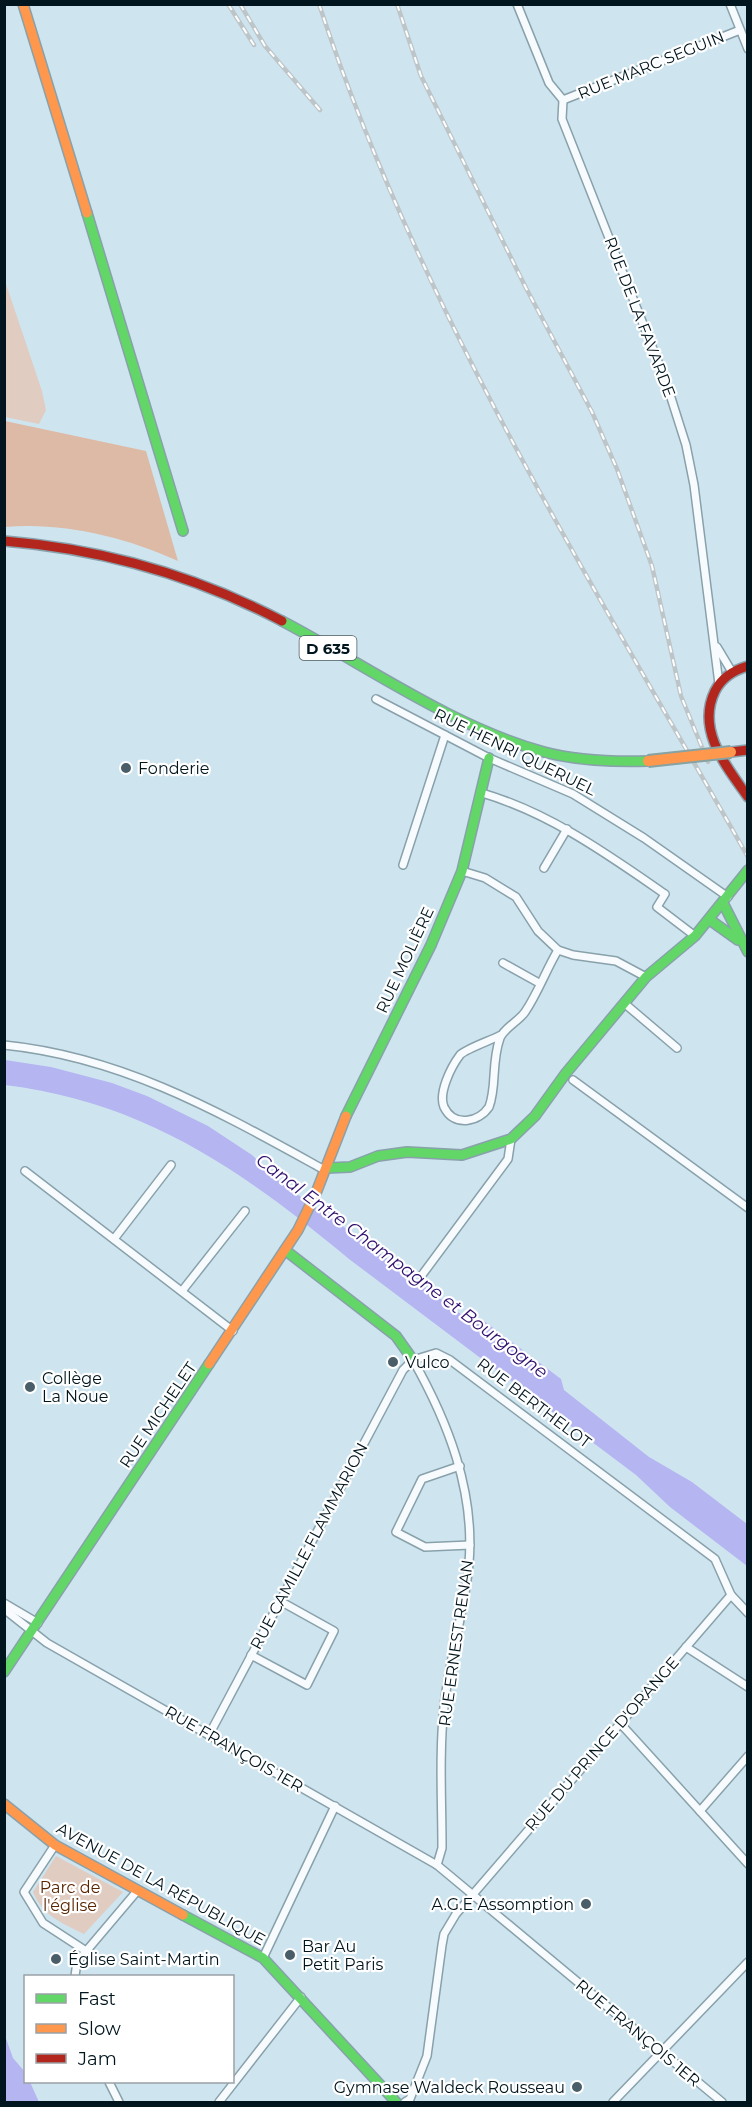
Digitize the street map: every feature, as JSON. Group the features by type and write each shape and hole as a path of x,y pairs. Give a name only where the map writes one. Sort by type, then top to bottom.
{"main road":[{"path":"23,4 183,531"},
{"name":"D 635","path":"4,541 99,554 195,582 264,613 446,711 510,741 576,758 603,761 648,761 747,750"},
{"path":"747,666 732,672 719,684 709,704 708,725 717,749 747,797"},
{"name":"RUE MOLIÈRE","path":"327,1168 353,1098 431,945 462,871 489,758"},
{"path":"327,1168 350,1167 378,1156 407,1152 462,1155 510,1139 535,1116 566,1073 645,977 695,936 726,900 747,870"},
{"name":"RUE HENRI QUERUEL","path":"726,900 746,949"},
{"name":"RUE HENRI QUERUEL","path":"710,920 746,949"},
{"name":"RUE MICHELET","path":"4,1672 35,1628 87,1545 233,1331 298,1230 327,1168"},
{"path":"285,1250 396,1336 413,1360"},
{"name":"AVENUE DE LA RÉPUBLIQUE","path":"4,1804 55,1845 263,1958 396,2103"}],"street":[{"name":"RUE DE LA FAVARDE","path":"517,4 549,83 563,100 562,118 666,382 686,445 694,485 716,645 719,684"},
{"path":"730,4 747,50"},
{"name":"RUE MARC SEGUIN","path":"563,100 740,30"},
{"name":"RUE DE LA FAVARDE","path":"716,645 732,672"},
{"name":"RUE HENRI QUERUEL","path":"376,699 489,758 573,794 644,838 726,900"},
{"path":"403,865 445,735"},
{"path":"482,793 512,802 567,829 665,894 657,906 695,936"},
{"path":"544,868 567,829"},
{"path":"462,871 485,878 516,897 538,931 558,950 573,955 616,961 645,977"},
{"path":"501,1035 493,1059 489,1107 476,1120 469,1121 453,1117 444,1107 442,1091 461,1054 501,1035 523,1015 558,950"},
{"path":"503,963 539,983"},
{"path":"624,1003 677,1048"},
{"path":"4,1045 62,1053 149,1081 202,1103 321,1168 327,1168"},
{"path":"573,1080 747,1208"},
{"path":"422,1275 508,1160 510,1139"},
{"path":"114,1239 171,1165"},
{"path":"25,1171 233,1331"},
{"path":"182,1292 245,1211"},
{"name":"RUE BERTHELOT","path":"413,1360 436,1353 444,1356 715,1559 731,1595 747,1614"},
{"name":"RUE ERNEST RENAN","path":"413,1360 428,1386 460,1466 470,1518 469,1564 443,1709 442,1848 437,1865"},
{"name":"RUE CAMILLE FLAMMARION","path":"209,1736 403,1370 413,1360"},
{"path":"460,1466 422,1479 396,1532 425,1547 470,1545"},
{"name":"RUE DU PRINCE D'ORANGE","path":"405,2103 410,2099 427,2056 444,1934 472,1894 731,1595"},
{"path":"251,1655 307,1685 334,1631 280,1601"},
{"path":"4,1603 35,1628"},
{"path":"4,1609 35,1628"},
{"name":"RUE FRANÇOIS 1ER","path":"35,1628 209,1736 437,1865 722,2103"},
{"path":"686,1647 747,1687"},
{"path":"620,1723 747,1864"},
{"path":"700,1811 747,1756"},
{"path":"263,1958 335,1806"},
{"path":"55,1845 24,1892 43,1923 86,1951"},
{"path":"75,1975 77,1962 138,1890"},
{"path":"613,2103 747,1962"},
{"path":"219,2103 301,1997"},
{"path":"110,2083 120,2103"}],"green space":[{"path":"5,281 42,391 46,410 39,424 5,417"},
{"name":"Parc de l'église","path":"56,1856 123,1892 84,1934 48,1913 33,1892"}],"shaded area":[{"path":"5,421 146,451 178,561 137,545 93,533 49,527 5,527"}],"water":[{"path":"5,1060 51,1067 112,1083 147,1096 208,1126 252,1155 281,1183 361,1239 470,1321 484,1321 561,1379 564,1390 649,1457 692,1482 747,1524 747,1566 670,1507 636,1475 270,1197 190,1145 147,1124 103,1107 56,1094 5,1085"},
{"path":"4,2033 13,2058 24,2071 24,2083 30,2083 39,2102 5,2102"}],"railway":[{"path":"228,4 254,45"},
{"path":"240,4 265,46 320,110"},
{"path":"319,4 360,117 406,227 457,335 570,546 748,857"},
{"path":"397,4 421,76 526,288 592,412 617,469 652,566 681,696 708,762"}],"traffic: fast":[{"path":"87,213 183,531"},
{"path":"282,621 410,694 510,741 544,752 583,759 648,761"},
{"path":"346,1116 431,945 462,871 489,758"},
{"path":"327,1168 350,1167 378,1156 407,1152 462,1155 511,1139 535,1116 566,1073 646,977 695,936 748,870"},
{"path":"723,903 748,952"},
{"path":"710,920 738,940"},
{"path":"285,1250 396,1336 413,1360"},
{"path":"4,1672 209,1364"},
{"path":"183,1915 263,1958 396,2102"}],"traffic: slow":[{"path":"23,4 87,213"},
{"path":"648,761 731,752"},
{"path":"209,1364 298,1230 316,1193 346,1116"},
{"path":"4,1804 55,1845 183,1915"}],"traffic: jam":[{"path":"4,541 77,550 147,567 215,590 282,621"},
{"path":"748,666 729,675 718,686 710,705 709,720 716,747 748,797"},
{"path":"731,752 748,750"}],"place":[{"name":"Fonderie","path":"126,768"},
{"name":"Vulco","path":"393,1362"},
{"name":"Collège La Noue","path":"30,1387"},
{"name":"A.G.E Assomption","path":"586,1904"},
{"name":"Bar Au Petit Paris","path":"290,1955"},
{"name":"Église Saint-Martin","path":"56,1959"},
{"name":"Gymnase Waldeck Rousseau","path":"577,2087"}],"water label":[{"name":"Canal Entre Champagne et Bourgogne","path":"402,1266"}]}
